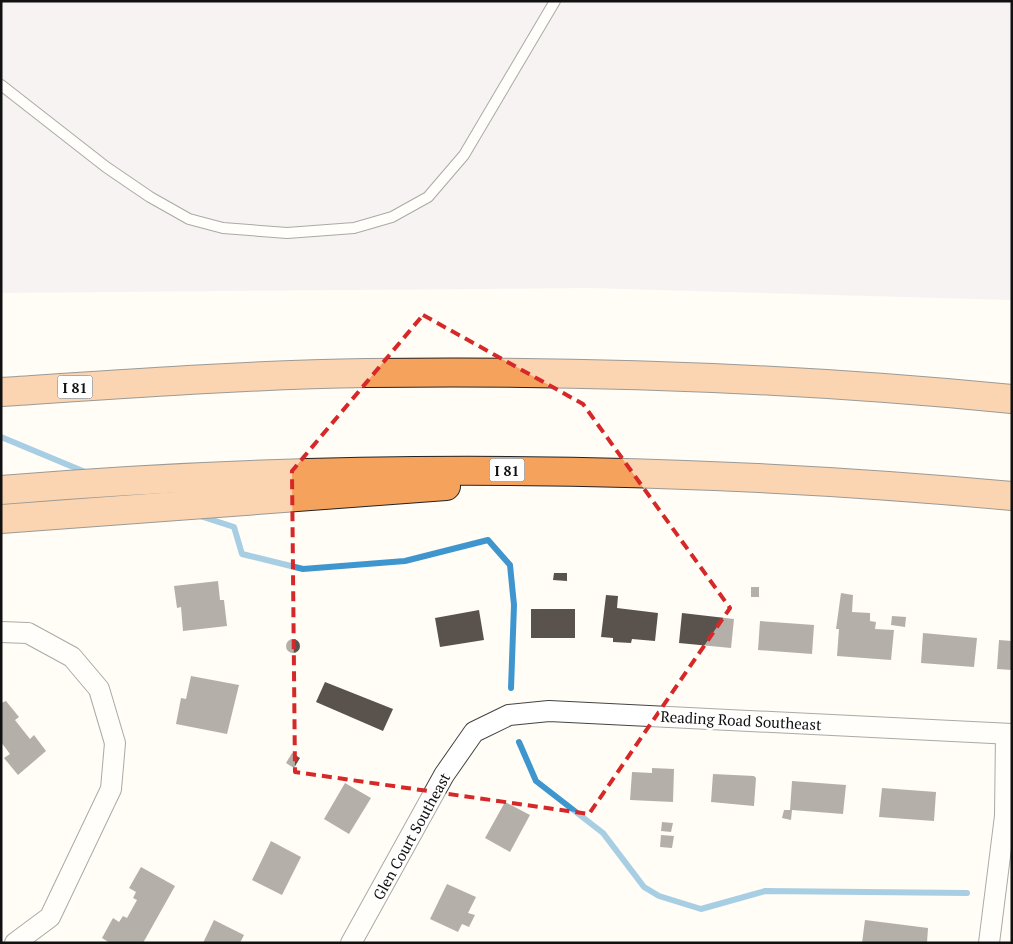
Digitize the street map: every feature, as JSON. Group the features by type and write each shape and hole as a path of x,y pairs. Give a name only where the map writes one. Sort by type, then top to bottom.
{"highway":[{"name":"I 81","path":"1,392 257,377 497,372 784,380 1012,399"},
{"name":"I 81","path":"1,490 237,474 397,470 623,471 779,478 1012,496"},
{"path":"1,519 269,500 623,471"}],"street":[{"path":"1,632 28,633 72,657 99,689 115,743 111,789 50,916 15,943"},
{"name":"Reading Road Southeast","path":"474,732 509,715 549,711 1009,734"},
{"name":"Glen Court Southeast","path":"351,943 444,775 474,732"},
{"path":"989,943 1005,816 1009,734"}],"lane":[{"path":"1,85 106,167 150,197 189,218 223,228 288,232 354,228 392,217 428,197 464,155 556,1"}],"highlighted area":[{"path":"423,315 583,404 730,608 589,814 295,772 292,471"}],"shaded area":[{"path":"1,1 1012,1 1012,300 589,288 1,293"}],"building":[{"path":"554,573 567,573 567,581 553,580"},
{"path":"218,581 220,600 224,600 227,626 183,631 181,607 177,608 174,586"},
{"path":"751,587 759,587 759,597 751,597"},
{"path":"841,593 853,595 852,612 870,613 870,621 876,622 875,629 894,630 891,660 837,656 839,629 836,629"},
{"path":"606,595 618,596 617,608 658,613 655,641 632,639 631,643 613,642 613,638 601,637"},
{"path":"531,609 575,609 575,638 531,638"},
{"path":"479,610 484,640 440,647 435,618"},
{"path":"682,613 734,619 731,648 679,643"},
{"path":"892,616 906,617 905,627 891,625"},
{"path":"760,621 814,625 812,654 758,650"},
{"path":"923,633 977,638 974,667 921,663"},
{"path":"290,639 296,639 300,646 296,653 290,653 286,649 286,643"},
{"path":"999,640 1012,641 1012,670 997,669"},
{"path":"191,676 239,685 227,734 176,724 181,698 186,699"},
{"path":"325,682 393,709 383,731 316,702"},
{"path":"6,701 19,717 15,720 30,739 34,735 46,751 18,775 4,758 10,754 1,742 1,703"},
{"path":"292,753 300,758 294,768 286,763"},
{"path":"652,768 674,769 673,802 630,800 632,772 652,773"},
{"path":"713,774 754,776 756,778 754,806 711,802"},
{"path":"792,781 846,785 843,814 792,810 791,820 782,818 784,810 790,810"},
{"path":"345,783 371,798 349,834 324,819"},
{"path":"882,788 936,792 934,821 879,817"},
{"path":"505,802 530,815 510,852 485,838"},
{"path":"662,822 673,823 671,832 661,831"},
{"path":"661,835 674,836 672,848 660,847"},
{"path":"271,841 301,857 282,895 252,880"},
{"path":"141,867 175,886 143,943 110,943 102,938 113,918 119,922 123,916 127,918 137,900 133,898 136,892 129,888"},
{"path":"447,884 476,897 468,913 475,915 469,927 462,924 458,932 430,919"},
{"path":"214,920 244,935 240,943 203,943"},
{"path":"865,920 928,928 927,943 862,943"}],"waterway":[{"path":"1,437 90,474"},
{"path":"197,515 234,527 242,554 303,569 405,561 488,540 510,565 514,605 511,688"},
{"path":"519,742 536,781 603,833 644,887 659,896 701,909 765,891 967,893"}]}
